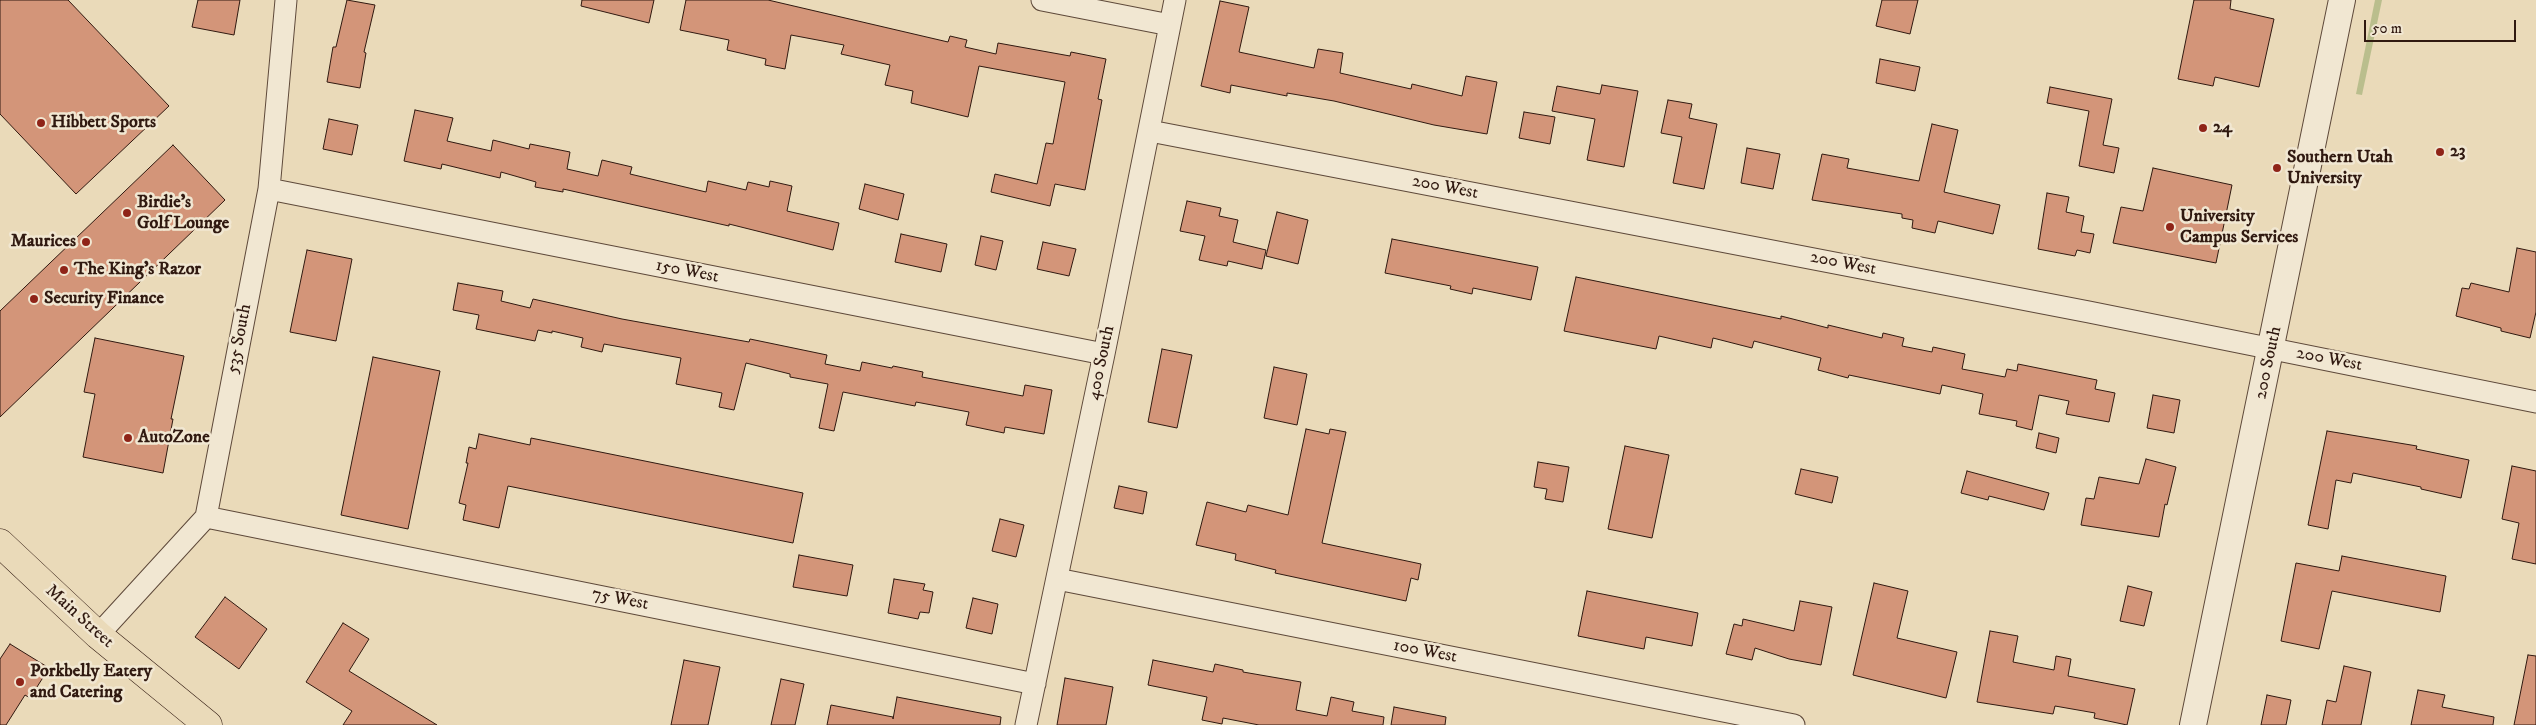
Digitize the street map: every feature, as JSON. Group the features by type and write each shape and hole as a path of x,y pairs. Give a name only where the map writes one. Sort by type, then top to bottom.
{"main road":[{"name":"Main Street","path":"0,543 98,636 208,725"}],"street":[{"name":"535 South","path":"206,517 269,189 286,0"},
{"path":"1042,0 1170,26"},
{"name":"400 South","path":"1026,725 1150,131 1175,0"},
{"name":"200 South","path":"2193,725 2342,0"},
{"name":"200 West","path":"1150,131 2536,402"},
{"name":"150 West","path":"269,189 1104,354"},
{"path":"98,636 206,517"},
{"name":"75 West","path":"206,517 1034,684"},
{"name":"100 West","path":"1057,579 1794,725"}],"green space":[{"path":"2375,0 2382,0 2362,95 2356,94"}],"building":[{"path":"0,0 68,0 169,106 76,194 0,114"},
{"path":"198,0 240,0 234,35 192,27"},
{"path":"347,0 375,5 364,52 366,53 360,88 327,82 333,47 336,47"},
{"path":"582,0 654,0 649,23 581,6"},
{"path":"686,0 768,0 948,42 950,36 967,40 965,47 996,54 998,43 1070,56 1071,52 1106,59 1098,99 1102,100 1085,190 1055,184 1050,206 991,192 995,174 1037,184 1046,143 1053,144 1065,82 979,66 968,117 911,103 913,91 885,85 890,65 841,54 844,45 791,35 785,69 765,65 766,59 727,50 729,40 680,30"},
{"path":"1882,0 1918,0 1910,34 1876,26"},
{"path":"2194,0 2231,0 2230,9 2274,19 2259,87 2215,77 2213,86 2178,79"},
{"path":"1220,1 1249,7 1239,52 1314,68 1318,49 1343,53 1340,73 1411,89 1412,84 1462,96 1466,76 1497,82 1487,134 1434,125 1334,101 1287,93 1287,96 1231,85 1230,93 1201,86"},
{"path":"1880,59 1920,67 1915,91 1876,83"},
{"path":"1602,85 1638,91 1624,167 1587,160 1595,119 1552,111 1557,86 1600,94"},
{"path":"2050,87 2112,99 2103,145 2119,148 2114,173 2079,166 2089,111 2047,103"},
{"path":"1668,100 1692,104 1689,118 1717,124 1704,189 1673,183 1682,137 1661,133"},
{"path":"415,110 453,118 447,141 491,151 493,140 529,149 530,144 570,152 567,169 598,176 602,160 632,167 630,174 706,192 708,181 746,190 748,182 769,187 770,181 792,186 787,211 839,223 833,250 729,224 729,226 563,189 563,192 535,187 536,182 501,172 500,178 442,164 441,169 404,161"},
{"path":"1524,112 1555,117 1550,144 1519,138"},
{"path":"329,119 358,125 352,155 323,149"},
{"path":"1932,124 1958,130 1944,192 2000,205 1993,234 1938,221 1935,233 1912,228 1913,220 1902,218 1902,214 1812,200 1822,154 1849,159 1847,168 1919,181"},
{"path":"173,145 225,200 0,417 0,311"},
{"path":"1747,148 1780,154 1773,189 1741,183"},
{"name":"University Campus Services","path":"2153,168 2232,185 2216,263 2113,243 2121,207 2143,211"},
{"path":"865,184 904,194 898,220 859,209"},
{"path":"2047,193 2069,197 2066,212 2084,216 2081,232 2094,234 2090,253 2077,250 2075,256 2038,249"},
{"path":"1187,201 1221,208 1219,216 1238,220 1233,242 1266,250 1262,269 1228,261 1227,266 1199,260 1205,236 1180,231"},
{"path":"1277,212 1308,220 1298,264 1266,256"},
{"path":"901,234 947,244 941,272 895,262"},
{"path":"981,236 1003,241 996,270 975,265"},
{"path":"1392,239 1538,267 1531,300 1473,288 1472,294 1450,289 1451,286 1385,273"},
{"path":"1043,242 1076,249 1069,276 1037,269"},
{"path":"2517,248 2536,252 2536,312 2530,338 2501,331 2501,328 2456,316 2462,288 2469,289 2471,283 2509,292"},
{"path":"307,250 352,259 336,341 290,332"},
{"path":"1576,277 1781,319 1781,316 1828,328 1828,325 1882,338 1883,333 1904,338 1902,346 1932,352 1933,347 1965,354 1962,369 2005,377 2007,369 2017,371 2018,364 2097,380 2095,389 2115,393 2109,422 2066,414 2069,401 2039,395 2032,430 2016,426 2017,421 1979,414 1983,394 1942,385 1940,394 1849,375 1848,378 1818,370 1821,358 1754,341 1752,348 1713,338 1711,348 1659,336 1656,349 1564,331"},
{"path":"458,283 503,291 501,301 530,308 533,299 622,319 749,342 750,339 827,355 825,364 860,371 862,362 923,372 922,377 1023,396 1025,385 1052,390 1044,434 1005,427 1004,433 966,425 969,412 916,402 915,406 843,392 834,431 819,428 828,384 790,377 790,374 746,363 734,410 719,407 722,393 676,384 681,358 604,344 602,352 581,347 583,338 552,331 552,333 538,330 535,341 476,329 479,315 453,310"},
{"path":"95,338 184,356 171,419 173,419 163,473 83,457 95,394 84,392"},
{"path":"1162,349 1192,355 1177,428 1148,422"},
{"path":"373,357 440,371 408,529 341,515"},
{"path":"1274,367 1307,374 1297,425 1264,418"},
{"path":"2153,395 2180,400 2174,433 2147,428"},
{"path":"1306,429 1329,434 1330,429 1346,432 1322,543 1421,564 1418,580 1411,578 1406,601 1275,573 1276,570 1235,560 1236,554 1196,545 1207,502 1246,512 1248,505 1288,515"},
{"path":"2327,431 2417,446 2416,449 2469,460 2461,498 2421,489 2421,487 2353,473 2351,483 2336,480 2328,529 2308,525"},
{"path":"2039,433 2059,438 2056,453 2036,448"},
{"path":"479,434 530,445 531,438 803,493 793,543 508,486 499,528 463,520 466,505 459,503 468,463 466,463 469,447 476,449"},
{"path":"1625,446 1669,455 1652,538 1608,529"},
{"path":"2146,459 2176,467 2167,505 2165,504 2159,537 2081,525 2086,498 2094,499 2099,477 2139,484"},
{"path":"1538,462 1569,467 1563,502 1545,499 1547,489 1534,487"},
{"path":"2512,466 2536,471 2536,564 2512,559 2519,523 2502,519"},
{"path":"1801,469 1838,477 1832,503 1795,494"},
{"path":"1967,471 2049,493 2044,510 1989,496 1988,500 1961,493"},
{"path":"1119,486 1147,492 1143,514 1114,508"},
{"path":"1000,519 1024,525 1016,557 992,551"},
{"path":"799,555 853,565 847,596 793,587"},
{"path":"2342,556 2446,576 2440,612 2332,591 2319,649 2281,641 2296,563 2339,571"},
{"path":"894,579 925,584 923,590 933,592 929,613 920,612 918,619 888,613"},
{"path":"1874,583 1908,591 1897,638 1957,652 1946,698 1853,675"},
{"path":"2128,586 2152,592 2144,626 2120,621"},
{"path":"1587,591 1698,613 1692,646 1646,637 1644,649 1578,636"},
{"path":"225,597 267,629 239,669 195,637"},
{"path":"973,598 998,604 992,634 966,628"},
{"path":"1800,601 1832,607 1821,665 1789,659 1755,648 1752,660 1726,654 1734,624 1742,626 1743,619 1794,631"},
{"path":"343,623 369,639 349,671 437,725 343,725 352,711 306,682"},
{"path":"1990,631 2018,636 2013,662 2054,670 2056,656 2071,659 2068,676 2135,689 2127,725 2094,718 2095,713 2055,706 2053,714 1977,702"},
{"name":"Porkbelly Eatery and Catering","path":"10,644 49,668 30,698 25,695 6,725 0,725 0,659"},
{"path":"2528,655 2536,656 2536,725 2514,725"},
{"path":"684,660 720,667 708,725 671,725"},
{"path":"1153,660 1213,672 1215,664 1243,670 1243,672 1301,682 1296,710 1327,716 1331,697 1354,702 1352,711 1384,717 1383,725 1259,725 1223,718 1222,724 1202,720 1207,697 1148,685"},
{"path":"2344,666 2371,672 2361,725 2322,725 2327,700 2336,702"},
{"path":"1065,678 1113,687 1106,725 1057,725"},
{"path":"781,679 804,684 795,725 771,725"},
{"path":"2418,690 2445,695 2442,707 2494,717 2493,725 2411,725"},
{"path":"2267,695 2291,700 2286,725 2261,725"},
{"path":"897,697 1001,717 1000,725 827,725 831,705 893,717 893,719"},
{"path":"1394,707 1446,717 1445,725 1391,725"}],"place":[{"name":"Hibbett Sports","path":"41,123"},
{"name":"24","path":"2203,128"},
{"name":"23","path":"2440,152"},
{"name":"Southern Utah University","path":"2277,168"},
{"name":"Birdie's Golf Lounge","path":"127,213"},
{"name":"University Campus Services","path":"2170,227"},
{"name":"Maurices","path":"86,242"},
{"name":"The King's Razor","path":"64,270"},
{"name":"Security Finance","path":"34,299"},
{"name":"AutoZone","path":"128,438"},
{"name":"Porkbelly Eatery and Catering","path":"20,682"}]}
